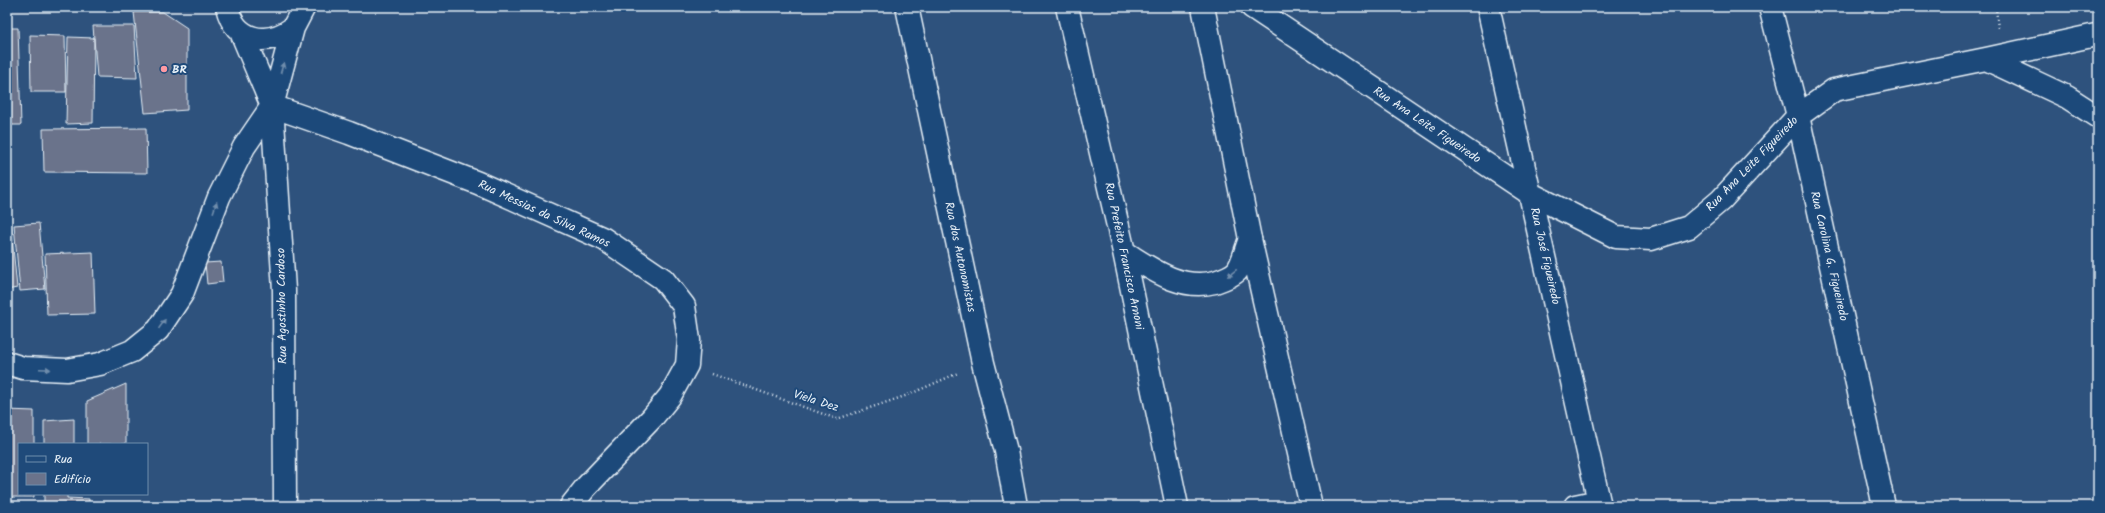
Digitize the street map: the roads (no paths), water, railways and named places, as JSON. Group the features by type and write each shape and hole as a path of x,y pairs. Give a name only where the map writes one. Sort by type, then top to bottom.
{"street":[{"path":"227,7 234,24 241,32 251,38 262,40 274,39 294,28"},
{"path":"7,363 23,368 67,370 100,364 132,351 158,330 182,294 219,197 244,147 272,106 294,28 304,7"},
{"name":"Rua dos Autonomistas","path":"907,7 983,363 1006,451 1016,506"},
{"name":"Rua Prefeito Francisco Arnoni","path":"1067,7 1124,252 1176,506"},
{"path":"1203,7 1250,239 1311,506"},
{"name":"Rua Ana Leite Figueiredo","path":"1252,7 1531,194 1616,237 1651,239 1689,227 1721,200 1798,116 1834,90 1986,59 2096,34"},
{"name":"Rua José Figueiredo","path":"1488,7 1600,503"},
{"name":"Rua Carolina G. Figueiredo","path":"1770,7 1798,116 1884,506"},
{"path":"241,32 272,106"},
{"path":"1986,59 2067,97 2098,117"},
{"name":"Rua Messias da Silva Ramos","path":"272,106 349,133 478,183 604,239 663,279 684,306 689,340 687,365 670,396 652,418 586,487 571,506"},
{"name":"Rua Agostinho Cardoso","path":"272,106 284,290 284,506"},
{"path":"1124,252 1162,275 1185,283 1203,285 1221,280 1236,271 1250,239"},
{"path":"1575,506 1600,503"}],"place":[{"name":"BR","path":"164,69"}]}
